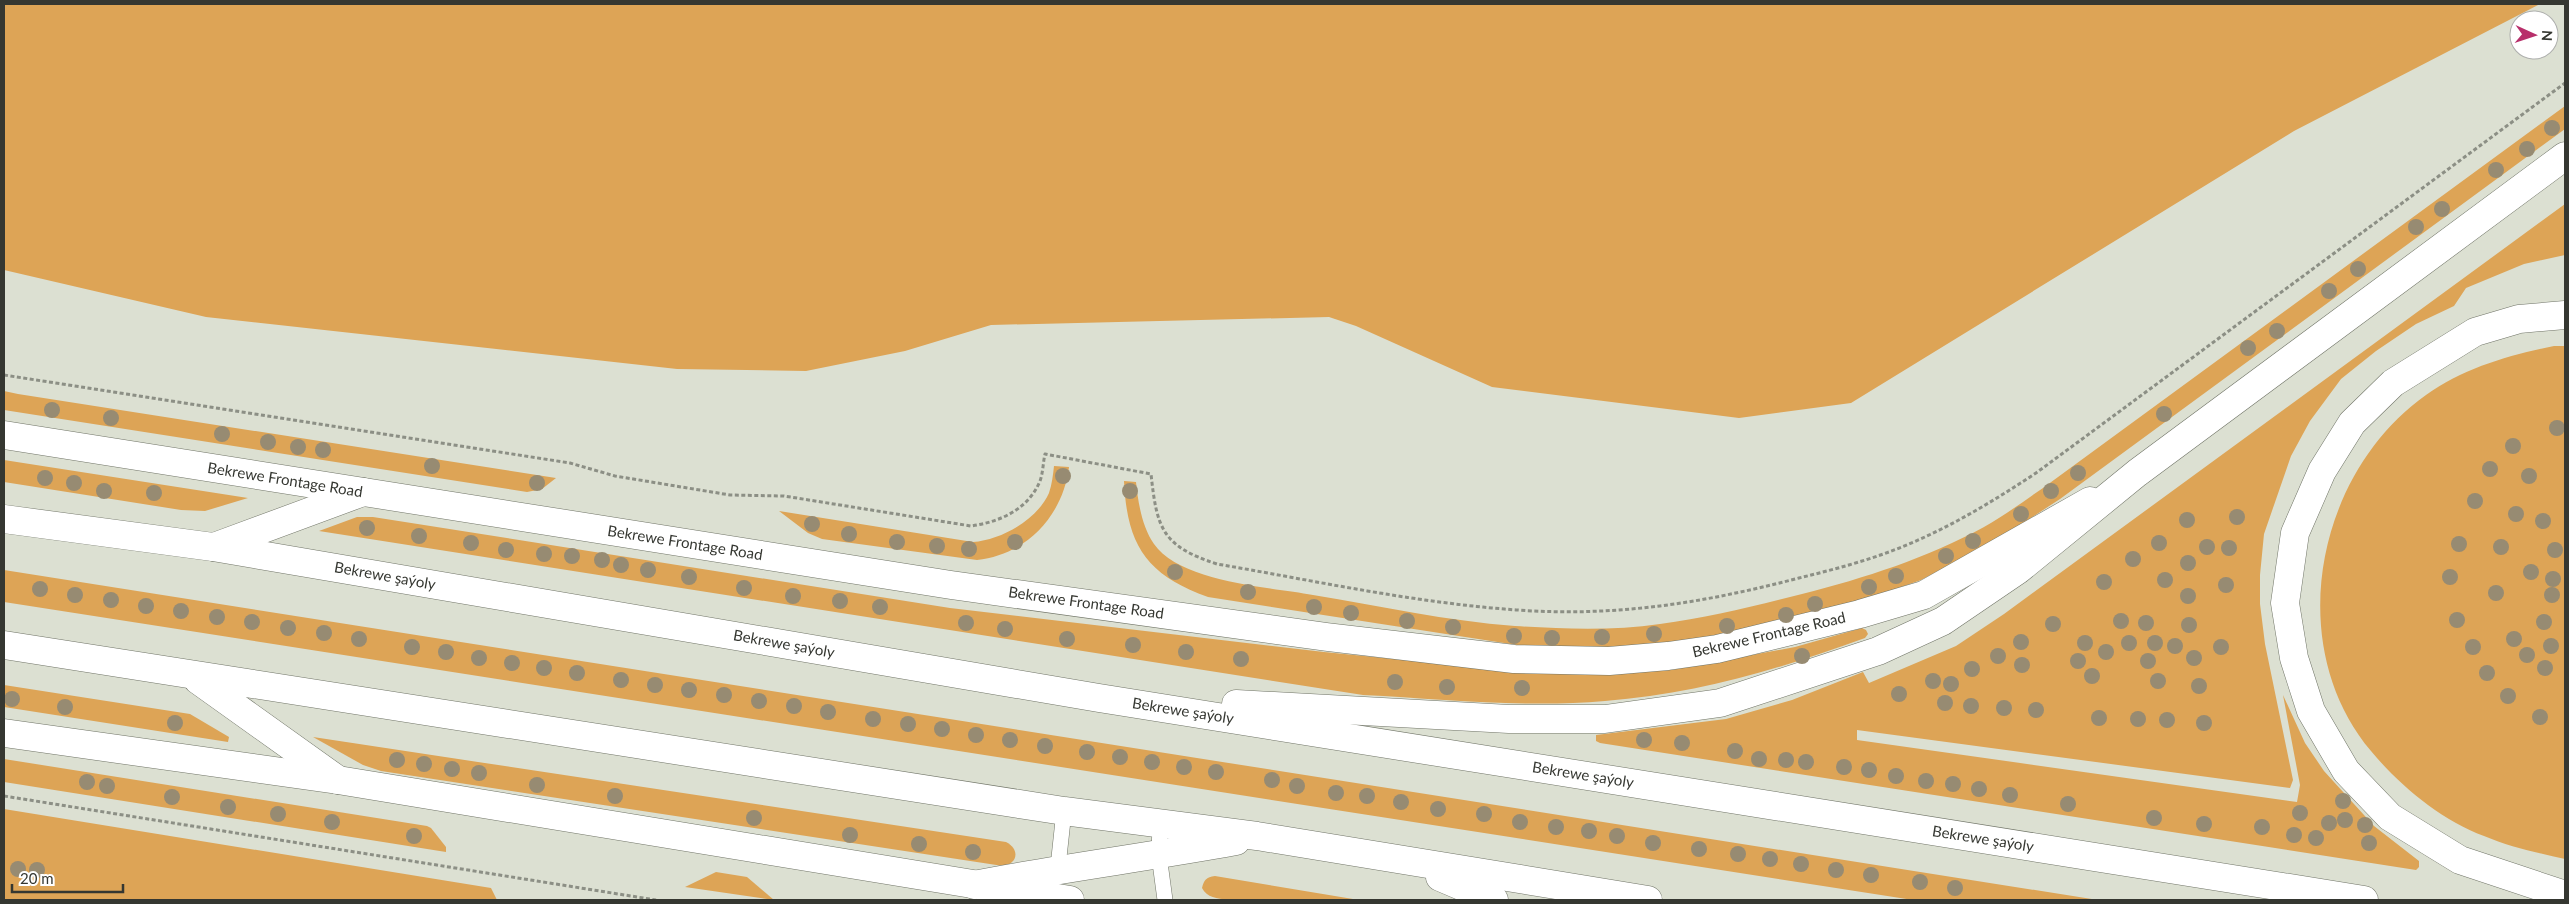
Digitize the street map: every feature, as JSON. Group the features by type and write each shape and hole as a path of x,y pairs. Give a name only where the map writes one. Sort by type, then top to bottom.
{"main road":[{"path":"1099,698 1509,720 1605,719 1720,703 1878,651 1943,621 2018,570 2137,473 2565,156"},
{"path":"2565,315 2520,319 2475,332 2393,383 2352,423 2322,471 2295,533 2285,603 2294,658 2310,711 2346,771 2390,817 2460,860 2565,896"},
{"name":"Bekrewe Frontage Road","path":"4,435 951,585 1327,637 1514,659 1609,661 1717,649 1792,632 1924,595 2137,473"},
{"path":"213,547 363,492"},
{"name":"Bekrewe şaýoly","path":"4,519 213,547 1099,698 2364,900"},
{"path":"4,645 1064,811 1257,836 1648,900"},
{"path":"193,676 338,780"},
{"path":"4,733 338,780 1061,899"},
{"path":"974,885 1058,869 1160,855 1257,836"},
{"path":"1404,861 1494,900"}],"lane":[{"path":"1061,899 1058,869 1064,811"},
{"path":"1160,823 1160,855 1165,900"}],"path":[{"path":"4,375 570,463 615,476 730,495 784,496 971,526 990,523 1012,514 1033,495 1040,480 1045,454 1151,474 1160,524 1168,538 1176,547 1192,556 1217,564 1481,606 1518,610 1602,611 1659,608 1768,586 1847,566 1909,544 1980,510 2036,473 2565,83"},
{"path":"4,796 656,900"}],"shaded area":[{"path":"4,4 2540,4 2528,10 2509,10 2509,20 2294,131 1851,403 1739,418 1492,387 1356,326 1329,317 991,325 905,351 806,371 677,369 206,317 4,270"},
{"path":"2565,106 2565,129 2060,499 1997,540 1921,580 1856,603 1716,636 1670,643 1608,647 1517,645 1208,597 1170,579 1155,568 1144,555 1130,523 1124,481 1136,482 1139,506 1154,544 1166,557 1204,575 1250,585 1490,624 1570,629 1660,624 1731,611 1849,581 1918,558 1984,527 2007,513"},
{"path":"2565,204 2565,255 2524,264 2466,288 2454,306 2416,324 2376,351 2341,379 2310,421 2291,456 2264,534 2260,575 2260,604 2265,644 2293,780 2290,788 1857,730 1857,740 2297,802 2300,785 2283,695 2305,743 2324,771 2374,826 2419,861 2419,867 2416,870 1596,741 1596,735 1726,719 1792,700 1863,672 1869,683 1956,646 2004,614"},
{"path":"2554,346 2565,346 2565,859 2514,847 2452,821 2422,801 2382,764 2371,751 2343,708 2327,662 2320,612 2324,562 2337,514 2358,469 2388,428 2426,395 2456,377 2504,358"},
{"path":"4,391 556,478 542,489 527,492 4,410"},
{"path":"4,460 248,498 205,511 181,510 4,482"},
{"path":"1054,466 1069,467 1059,502 1050,517 1026,541 1011,550 995,557 977,560 822,539 808,533 779,511 973,542 1006,533 1036,512 1049,493"},
{"path":"357,517 373,517 950,608 1324,652 1515,671 1606,674 1671,670 1795,647 1862,628 1868,634 1865,638 1801,660 1737,679 1639,698 1545,704 1363,695 319,531"},
{"path":"4,570 2098,900 1913,900 4,602"},
{"path":"4,685 190,714 229,737 228,742 4,707"},
{"path":"313,737 1006,842 1014,848 1015,856 1012,862 1003,866 381,771 363,765"},
{"path":"4,759 427,826 431,828 446,847 446,852 4,782"},
{"path":"4,809 491,888 497,900 4,900"},
{"path":"716,872 747,877 774,900 685,887"},
{"path":"1215,876 1359,900 1220,899 1210,896 1202,888 1206,879"}]}
